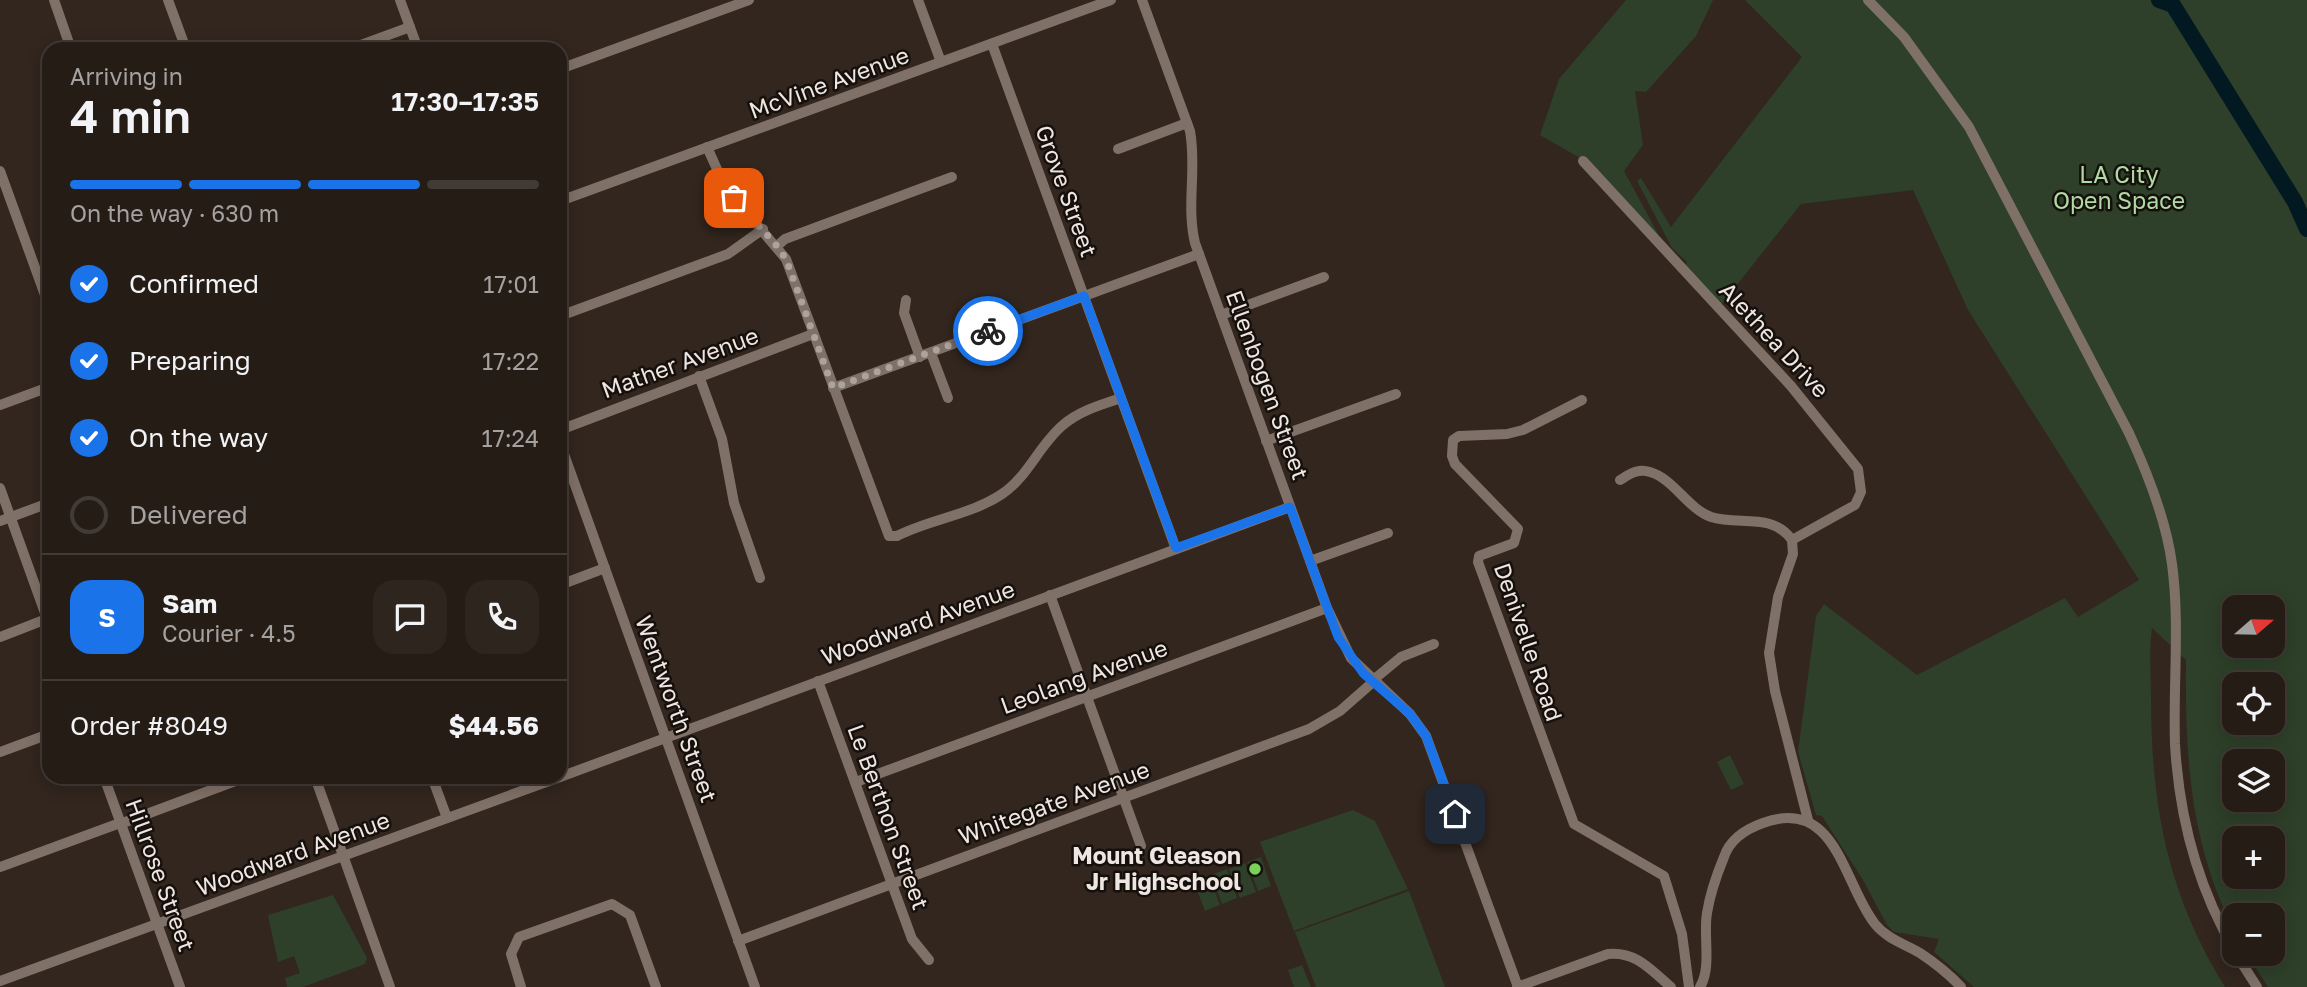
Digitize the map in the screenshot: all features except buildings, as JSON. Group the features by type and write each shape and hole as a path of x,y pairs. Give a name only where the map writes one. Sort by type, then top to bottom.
{"street":[{"path":"54,0 69,42"},
{"path":"168,0 183,42"},
{"path":"400,0 415,42"},
{"path":"567,66 749,0"},
{"path":"919,0 941,62"},
{"name":"McVine Avenue","path":"567,198 1111,0"},
{"name":"Ellenbogen Street","path":"1142,0 1187,123 1192,151 1191,220 1199,254 1327,608 1344,649 1372,682 1410,714 1426,736 1518,987"},
{"path":"1868,0 1904,37 1969,127 2129,433 2148,476 2172,562 2175,610 2175,743 2185,822 2201,878 2222,922"},
{"path":"369,42 410,27"},
{"name":"Grove Street","path":"992,44 1176,548"},
{"path":"1118,149 1187,123"},
{"path":"708,147 725,187 777,246 789,267 889,536 897,536 983,505 1003,494 1016,483 1062,426 1091,408 1121,398"},
{"name":"Alethea Drive","path":"1583,161 1791,386 1857,470 1861,492 1855,505 1792,540"},
{"path":"0,171 42,287"},
{"path":"777,246 785,239 952,177"},
{"path":"567,313 728,254 763,229"},
{"path":"833,388 1199,254"},
{"path":"1221,315 1324,277"},
{"path":"906,300 904,313 920,357"},
{"name":"Mather Avenue","path":"567,427 813,334"},
{"path":"931,353 948,398"},
{"path":"699,376 722,439 734,503 760,578"},
{"path":"0,405 42,390"},
{"path":"1266,441 1396,394"},
{"name":"Denivelle Road","path":"1582,400 1523,430 1507,434 1459,436 1451,446 1452,456 1455,464 1518,529 1514,543 1485,552 1478,562 1574,824 1664,876 1682,934 1689,987"},
{"name":"Wentworth Street","path":"567,462 755,987"},
{"path":"1620,480 1636,471 1655,474 1705,514 1724,519 1751,519 1768,523 1792,540 1793,554 1778,597 1769,653 1775,691 1808,820 1820,831 1847,869 1874,923 1885,933 1939,966 1961,987"},
{"path":"0,488 42,603"},
{"path":"0,521 42,506"},
{"name":"Woodward Avenue","path":"567,774 1290,507"},
{"path":"1310,561 1388,533"},
{"path":"567,582 605,568"},
{"path":"1050,595 1141,846"},
{"name":"Leolang Avenue","path":"856,782 1327,608"},
{"path":"0,636 42,622"},
{"name":"Whitegate Avenue","path":"738,941 1309,729 1340,711 1401,657 1434,644"},
{"name":"Le Berthon Street","path":"818,681 912,939 929,960"},
{"path":"0,752 42,737"},
{"name":"Hillrose Street","path":"106,784 180,987"},
{"path":"0,867 227,784"},
{"path":"318,784 390,987"},
{"path":"435,784 447,818"},
{"name":"Woodward Avenue","path":"0,981 541,784"},
{"path":"1700,987 1705,974 1707,913 1725,852 1734,839 1762,823 1787,817 1808,820"},
{"path":"521,987 512,962 512,946 525,933 603,905 620,906 630,915 656,987"},
{"path":"1518,987 1608,954 1622,953 1641,961 1671,987"},
{"path":"2244,966 2257,987"},
{"path":"1549,975 1553,987"}],"green space":[{"name":"LA City Open Space","path":"1626,0 1713,0 1696,36 1646,92 1635,91 1643,145 1624,171 1664,245 1683,267 1687,262 1672,248 1637,181 1641,178 1671,227 1802,57 1745,0 2307,0 2307,987 2268,987 2255,966 2285,966 2285,903 2222,904 2220,899 2199,833 2193,800 2187,732 2186,660 2152,628 2150,653 2154,775 2166,847 2189,917 2225,987 1974,987 1934,952 1939,939 1894,932 1887,925 1863,880 1822,816 1816,815 1798,752 1816,616 1824,604 1917,675 2065,598 2078,617 2139,580 1968,310 1913,190 1801,204 1717,310 1669,261 1625,204 1580,158 1540,135 1559,79"},
{"path":"1730,755 1744,784 1731,790 1717,762"},
{"path":"1353,810 1375,821 1408,889 1294,931 1260,842"},
{"path":"1261,857 1271,886 1258,891 1247,862"},
{"path":"1245,863 1256,892 1240,898 1229,869"},
{"path":"1227,869 1237,898 1222,904 1211,875"},
{"path":"1209,876 1220,905 1205,911 1194,882"},
{"path":"1409,891 1445,987 1316,987 1295,932"},
{"path":"333,895 367,958 365,964 303,987 287,987 285,978 300,973 294,956 278,962 268,915"},
{"path":"1302,965 1311,987 1294,987 1288,970"}],"waterway":[{"path":"2159,0 2173,5 2295,202 2307,229"}],"way so far":[{"path":"734,198 786,259 833,388 988,331"}],"place":[{"name":"Mount Gleason Jr Highschool","path":"1255,869"}],"route":[{"path":"988,331 1084,296 1176,548 1290,507 1344,649 1363,673 1410,714 1426,736 1455,814"}]}
